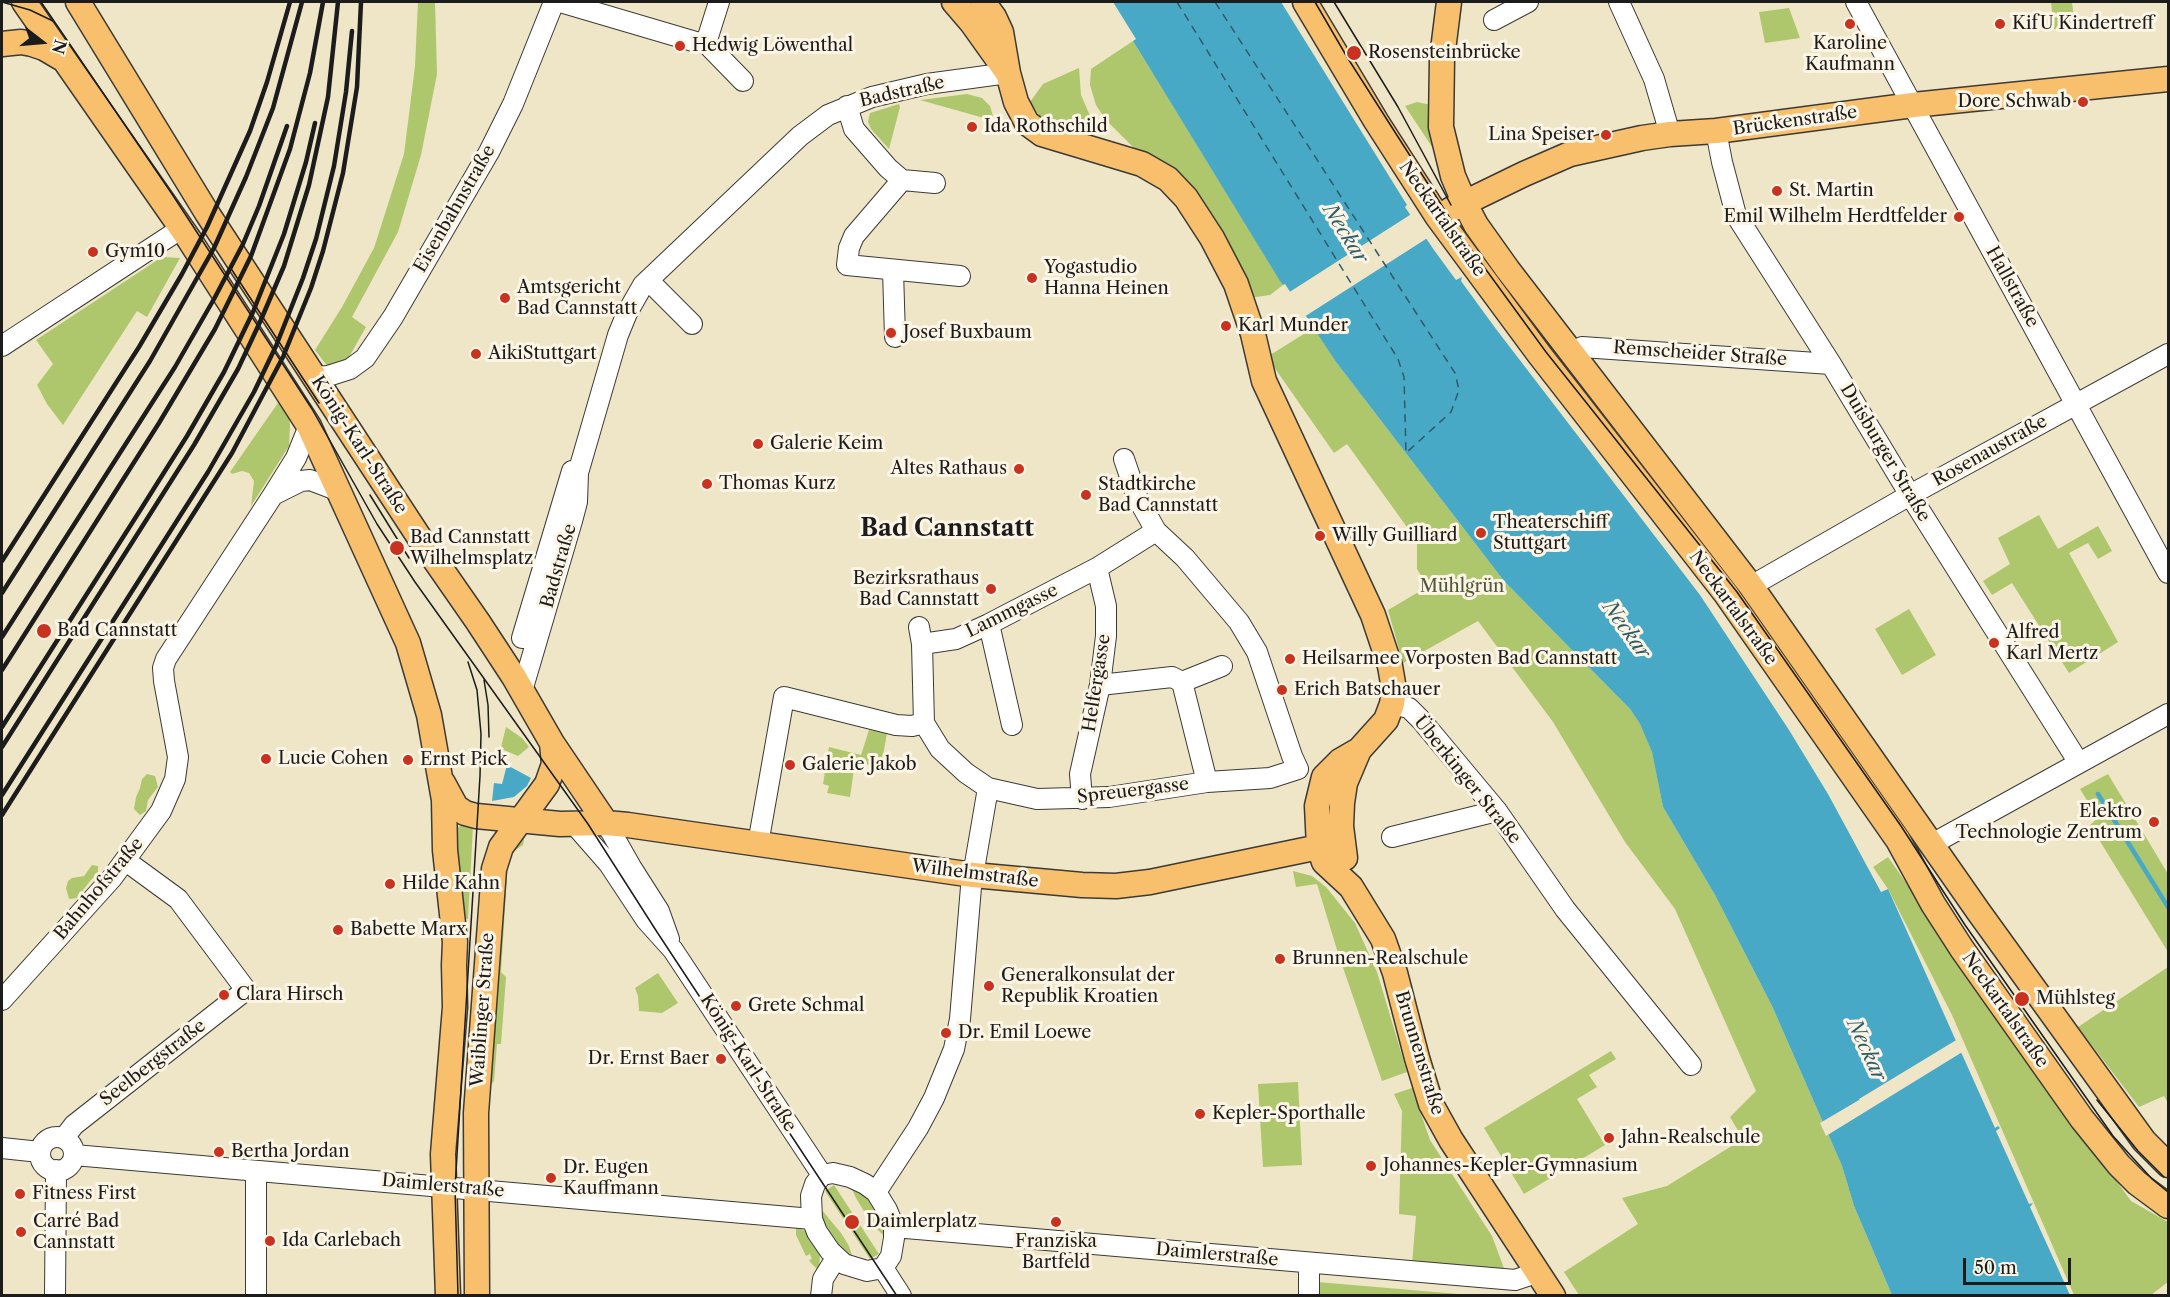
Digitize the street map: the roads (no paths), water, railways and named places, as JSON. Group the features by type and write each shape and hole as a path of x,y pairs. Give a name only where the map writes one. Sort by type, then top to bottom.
{"main road":[{"name":"König-Karl-Straße","path":"78,2 207,213 342,422 522,691 552,743 606,823"},
{"path":"954,2 962,9 1008,74"},
{"path":"983,2 1001,32 1008,74 1020,111 1027,123 1042,134 1142,164 1168,179 1179,188 1212,238 1231,275 1253,334 1270,397 1376,622 1390,666 1394,688 1392,704"},
{"name":"Neckartalstraße","path":"1305,2 1376,121 1449,210 1539,354 1726,594 1898,840 1933,904 1962,949 2082,1119 2119,1165 2137,1183 2169,1206"},
{"path":"1449,2 1442,58 1441,126 1453,177 1449,210"},
{"name":"König-Karl-Straße","path":"30,7 182,228 309,426 408,643 429,715 439,776"},
{"path":"2,44 21,42 32,44 53,52 67,63"},
{"name":"Brückenstraße","path":"1449,210 1570,154 1670,134 1716,131 1913,105 2169,79"},
{"name":"Neckartalstraße","path":"1449,210 1476,225 1508,270 1751,586 2144,1141 2169,1165"},
{"name":"Brunnenstraße","path":"1392,704 1386,720 1359,750 1317,806 1319,847 1324,862 1352,887 1383,939 1395,973 1431,1104 1451,1140 1553,1296"},
{"name":"Waiblinger Straße","path":"477,1296 478,1073 494,868 501,848 520,819 543,792 551,774 554,754 552,743"},
{"name":"Wilhelmstraße","path":"439,776 456,807 465,813 574,825 606,823 973,875 1082,885 1116,886 1173,878 1342,842"},
{"name":"Waiblinger Straße","path":"439,776 444,800 445,850 455,942 455,1007 443,1154 448,1296"},
{"name":"Brunnenstraße","path":"1335,780 1342,803 1342,842 1352,887"}],"street":[{"name":"Eisenbahnstraße","path":"315,377 350,369 365,358 393,317 489,152 513,104 554,2"},
{"path":"560,2 706,43 743,81"},
{"path":"706,43 719,2"},
{"path":"1494,20 1528,2"},
{"path":"1619,2 1654,79 1670,134"},
{"name":"Hallstraße","path":"1856,2 2169,573"},
{"name":"Badstraße","path":"522,691 574,514 578,473 620,329 639,290 800,136 821,120 865,99 927,84 1008,74"},
{"path":"847,106 854,129 888,168 902,180 934,183"},
{"name":"Duisburger Straße","path":"1716,131 1736,215 2079,763"},
{"path":"902,180 854,236 849,248 847,265 960,276"},
{"path":"2,346 182,228"},
{"path":"893,270 895,337"},
{"path":"648,280 692,324"},
{"name":"Remscheider Straße","path":"1572,354 1582,347 1831,364"},
{"name":"Rosenaustraße","path":"1751,586 1910,495 2169,354"},
{"path":"273,495 296,458 309,426"},
{"name":"Badstraße","path":"522,638 566,488 579,453 588,439"},
{"path":"1124,459 1137,497 1156,531 1185,558 1239,622 1257,652 1298,769 1335,780"},
{"path":"273,495 301,481 310,480 339,491"},
{"name":"Bahnhofstraße","path":"2,1000 126,861 166,803 175,779 178,758 164,681 163,668 166,659 273,495"},
{"name":"Lammgasse","path":"924,723 921,636 956,639 1097,567 1156,531"},
{"name":"Helfergasse","path":"1082,799 1080,774 1100,686 1106,636 1106,606 1097,567"},
{"path":"989,624 1012,725"},
{"path":"1100,686 1172,677 1182,682 1222,666"},
{"path":"1182,682 1207,782"},
{"path":"758,844 784,697 896,725 912,726 924,723"},
{"name":"Überkinger Straße","path":"1392,704 1409,708 1421,720 1497,811 1564,909 1691,1065"},
{"path":"1932,844 2169,714"},
{"name":"Spreuergasse","path":"924,723 940,748 966,773 988,788 1037,799 1109,798 1207,782 1269,778 1298,769"},
{"path":"876,1192 918,1128 934,1098 954,1049 961,1008 973,875 988,788"},
{"path":"1392,837 1497,811"},
{"name":"König-Karl-Straße","path":"606,823 659,911 673,950"},
{"name":"König-Karl-Straße","path":"574,825 604,858 646,920 673,950 822,1175"},
{"name":"Seelbergstraße","path":"69,1147 74,1125 246,990 178,899 126,861"},
{"path":"51,1138 69,1147 70,1164 61,1170 56,1170 44,1164 40,1152 46,1141 51,1138"},
{"name":"Daimlerstraße","path":"69,1147 256,1171 812,1219"},
{"path":"2,1148 40,1152"},
{"path":"55,1296 56,1170"},
{"path":"256,1171 256,1296"},
{"path":"833,1173 857,1179 876,1192 894,1227 891,1257 883,1268 867,1272 853,1268 836,1258 822,1242 812,1219 811,1196 815,1184 822,1175 833,1173"},
{"name":"Daimlerstraße","path":"894,1227 1515,1280 1539,1272"},
{"path":"821,1296 823,1279 836,1258"},
{"path":"1309,1263 1309,1296"},
{"path":"883,1268 901,1296"}],"water":[{"name":"Neckar","path":"1113,2 1281,2 1407,205 1405,207 1434,250 1456,280 1462,277 1461,281 1496,329 1700,595 1789,730 1828,794 1881,892 1888,889 1995,1128 1998,1126 2000,1128 1996,1131 2029,1204 2033,1203 2030,1207 2070,1295 1892,1295 1854,1206 1842,1166 1772,1006 1715,895 1663,807 1652,752 1640,724 1630,709 1504,581 1336,362 1285,284 1283,285 1280,281 1133,41 1136,39"},
{"path":"507,765 531,778 527,786 514,797 492,801 494,783 502,784"}],"waterway":[{"path":"2098,794 2168,907"}],"tram line":[{"path":"2,2 30,10 53,21"},
{"path":"41,2 172,194 312,409 377,524 415,582 588,824 897,1296"},
{"path":"1315,2 1347,57 1460,234 1546,352 1737,592 1901,826 1965,925 2113,1136 2152,1179 2168,1192"},
{"path":"1334,2 1398,107 1451,205"},
{"path":"230,267 319,403"},
{"path":"370,495 409,558"},
{"path":"458,1296 455,1188 481,734 477,690 468,662"},
{"path":"484,680 488,705 489,737"},
{"path":"2097,1100 2138,1151 2164,1177"}],"railway":[{"path":"2,561 139,347 207,227 250,131 290,2"},
{"path":"2,593 150,361 214,248 246,177 273,108 302,2"},
{"path":"2,670 159,423 215,329 251,256 290,149 310,73 323,2"},
{"path":"2,747 194,445 238,369 260,322 284,266 309,185 328,97 338,2"},
{"path":"2,815 232,453 283,357 311,288 343,173 357,87 361,2"},
{"path":"2,795 208,472 254,392 276,346 316,239 334,166 346,92 352,31"},
{"path":"2,727 187,436 224,372 253,312 284,234 306,162 315,123"},
{"path":"2,637 175,367 214,299 243,244 287,126"}],"place":[{"name":"Karoline Kaufmann","path":"1850,24"},
{"name":"KifU Kindertreff","path":"2000,24"},
{"name":"Hedwig Löwenthal","path":"680,46"},
{"name":"Rosensteinbrücke","path":"1354,53"},
{"name":"Dore Schwab","path":"2083,102"},
{"name":"Ida Rothschild","path":"972,127"},
{"name":"Lina Speiser","path":"1606,135"},
{"name":"St. Martin","path":"1777,191"},
{"name":"Emil Wilhelm Herdtfelder","path":"1959,217"},
{"name":"Gym10","path":"93,252"},
{"name":"Yogastudio Hanna Heinen","path":"1032,278"},
{"name":"Amtsgericht Bad Cannstatt","path":"505,298"},
{"name":"Karl Munder","path":"1226,326"},
{"name":"Josef Buxbaum","path":"891,333"},
{"name":"AikiStuttgart","path":"476,354"},
{"name":"Galerie Keim","path":"758,444"},
{"name":"Altes Rathaus","path":"1019,469"},
{"name":"Thomas Kurz","path":"707,484"},
{"name":"Stadtkirche Bad Cannstatt","path":"1086,495"},
{"name":"Theaterschiff Stuttgart","path":"1481,533"},
{"name":"Willy Guilliard","path":"1320,536"},
{"name":"Bad Cannstatt Wilhelmsplatz","path":"397,548"},
{"name":"Bezirksrathaus Bad Cannstatt","path":"991,589"},
{"name":"Bad Cannstatt","path":"44,631"},
{"name":"Alfred Karl Mertz","path":"1994,643"},
{"name":"Heilsarmee Vorposten Bad Cannstatt","path":"1290,659"},
{"name":"Erich Batschauer","path":"1282,690"},
{"name":"Lucie Cohen","path":"266,759"},
{"name":"Ernst Pick","path":"408,760"},
{"name":"Galerie Jakob","path":"790,765"},
{"name":"Elektro Technologie Zentrum","path":"2154,822"},
{"name":"Hilde Kahn","path":"390,884"},
{"name":"Babette Marx","path":"338,930"},
{"name":"Brunnen-Realschule","path":"1280,959"},
{"name":"Generalkonsulat der Republik Kroatien","path":"989,986"},
{"name":"Clara Hirsch","path":"224,995"},
{"name":"Mühlsteg","path":"2022,999"},
{"name":"Grete Schmal","path":"736,1006"},
{"name":"Dr. Emil Loewe","path":"946,1033"},
{"name":"Dr. Ernst Baer","path":"721,1059"},
{"name":"Kepler-Sporthalle","path":"1200,1114"},
{"name":"Jahn-Realschule","path":"1609,1138"},
{"name":"Bertha Jordan","path":"219,1152"},
{"name":"Johannes-Kepler-Gymnasium","path":"1371,1166"},
{"name":"Dr. Eugen Kauffmann","path":"551,1178"},
{"name":"Fitness First","path":"20,1194"},
{"name":"Daimlerplatz","path":"852,1222"},
{"name":"Franziska Bartfeld","path":"1056,1222"},
{"name":"Carré Bad Cannstatt","path":"21,1232"},
{"name":"Ida Carlebach","path":"270,1241"}],"district":[{"name":"Bad Cannstatt","path":"947,529"}],"park label":[{"name":"Mühlgrün","path":"1462,587"}]}
